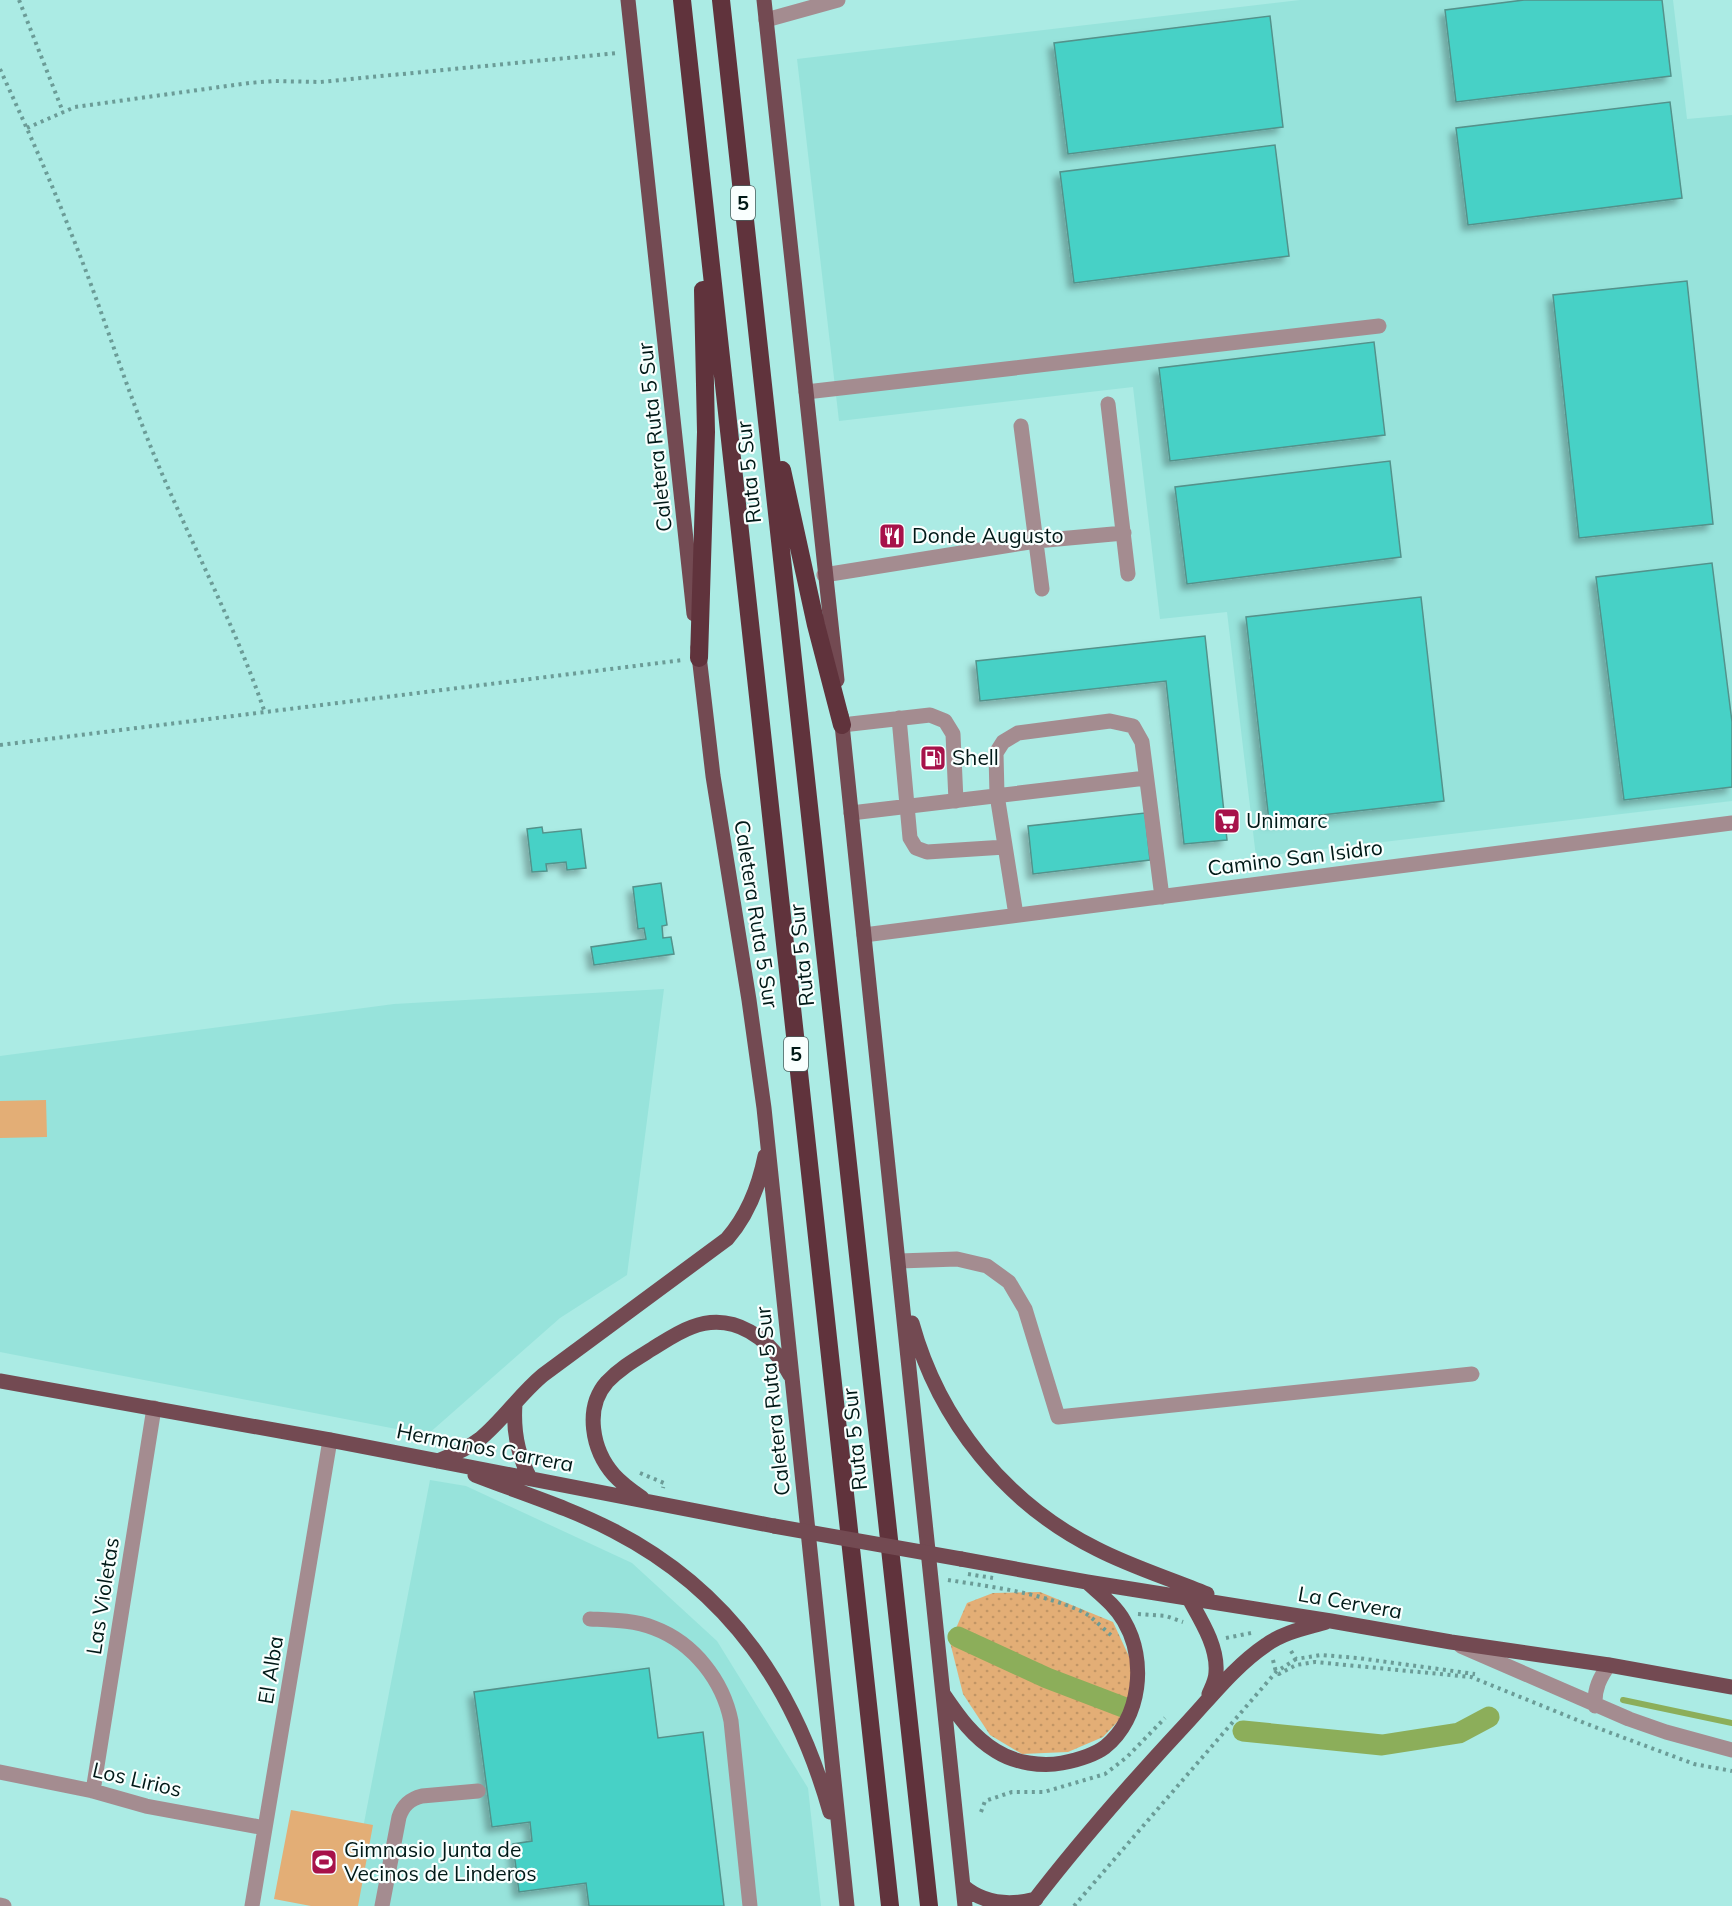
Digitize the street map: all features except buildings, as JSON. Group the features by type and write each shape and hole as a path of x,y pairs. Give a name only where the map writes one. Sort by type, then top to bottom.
{"highway":[{"name":"Ruta 5 Sur","path":"682,0 890,1906"},
{"name":"Ruta 5 Sur","path":"721,0 929,1906"},
{"path":"699,658 706,432 703,313 704,201"},
{"path":"764,406 781,468 823,655 842,725"}],"main road":[{"name":"Caletera Ruta 5 Sur","path":"628,0 699,658 715,787 756,1042 768,1142 847,1906"},
{"path":"764,0 965,1906"},
{"path":"438,1461 480,1439 515,1404 530,1385 727,1239 742,1219 749,1204 763,1166 768,1142"},
{"path":"901,1283 916,1341 942,1400 978,1455 1000,1479 1045,1518 1097,1549 1238,1606"},
{"path":"644,1500 614,1475 605,1464 594,1436 596,1402 607,1382 630,1362 681,1332 704,1323 729,1323 753,1332 775,1352 792,1378"},
{"name":"Hermanos Carrera","path":"0,1381 330,1440 774,1526 961,1559"},
{"path":"515,1404 517,1447 530,1478"},
{"path":"438,1461 584,1516 612,1530 640,1545 679,1571 718,1605 753,1647 790,1711 818,1776 840,1847"},
{"name":"La Cervera","path":"961,1559 1087,1582 1451,1642 1610,1665 1732,1687"},
{"path":"943,1694 977,1738 998,1753 1017,1760 1036,1764 1056,1764 1092,1755 1104,1748 1118,1734 1134,1701 1137,1682 1136,1658 1124,1622 1107,1599 1087,1582"},
{"path":"1188,1597 1211,1643 1217,1671 1205,1703"},
{"path":"963,1886 975,1897 1003,1906 1033,1902 1063,1864 1205,1703 1247,1659 1275,1640 1292,1632 1331,1621"}],"street":[{"path":"766,20 838,0"},
{"path":"806,392 1379,326"},
{"path":"1108,404 1128,574"},
{"path":"1021,426 1042,589"},
{"path":"824,575 1036,541 1124,533"},
{"path":"842,725 930,715 945,721 953,734 956,801"},
{"path":"899,718 910,838 916,848 927,852 1005,847"},
{"path":"1016,915 998,795 996,753 1003,742 1018,733 1110,721 1133,726 1142,742 1162,897"},
{"path":"851,813 1146,778"},
{"name":"Camino San Isidro","path":"864,935 1732,823"},
{"path":"898,1261 957,1259 987,1266 1009,1282 1025,1309 1058,1417 1472,1374"},
{"name":"Las Violetas","path":"93,1791 154,1408"},
{"name":"El Alba","path":"252,1906 330,1440"},
{"path":"590,1619 642,1624 666,1633 693,1653 719,1685 727,1702 731,1721 750,1906"},
{"path":"1451,1642 1595,1706 1666,1732 1732,1750"},
{"path":"1595,1706 1597,1686 1601,1675 1610,1665"},
{"name":"Los Lirios","path":"0,1772 93,1791 146,1806 266,1828"},
{"path":"382,1906 399,1817 409,1801 422,1796 478,1791"}],"path":[{"path":"18,0 63,112"},
{"path":"27,128 83,106 249,83 320,82 634,52"},
{"path":"0,69 69,229 151,446 184,524 233,628 265,713"},
{"path":"0,745 699,658"},
{"path":"930,1578 988,1586 1054,1601 1083,1613 1110,1635 1137,1614 1166,1616 1186,1624"},
{"path":"1211,1643 1220,1639 1260,1632 1275,1640 1296,1659"},
{"path":"1275,1640 1276,1672"},
{"path":"1074,1906 1276,1672 1296,1659 1321,1655 1472,1672 1651,1745 1697,1759 1732,1766"},
{"path":"1276,1672 1279,1674 1296,1665 1315,1662 1471,1677 1694,1764 1732,1771"}],"shaded area":[{"path":"1300,0 1673,0 1687,119 1732,115 1732,801 1256,857 1227,612 1160,619 1133,387 839,421 797,59"},
{"path":"664,989 627,1275 560,1318 427,1435 0,1352 0,1056 394,1004"},
{"path":"46,1100 47,1137 0,1138 0,1101"},
{"path":"430,1480 466,1486 632,1563 717,1641 808,1788 821,1906 348,1906"},
{"path":"1040,1592 1113,1622 1133,1665 1130,1700 1121,1718 1103,1737 1068,1752 1022,1754 990,1735 963,1694 950,1642 967,1603 993,1593"},
{"name":"Gimnasio Junta de Vecinos de Linderos","path":"291,1810 373,1825 358,1906 311,1906 274,1899"}],"waterway":[{"path":"958,1637 1047,1678 1123,1707"},
{"path":"1623,1700 1732,1723"},
{"path":"1243,1731 1382,1745 1459,1733 1489,1717"}],"place":[{"name":"Donde Augusto","path":"892,536"},
{"name":"Shell","path":"933,758"},
{"name":"Unimarc","path":"1227,821"},
{"name":"Gimnasio Junta de Vecinos de Linderos","path":"324,1862"}]}
